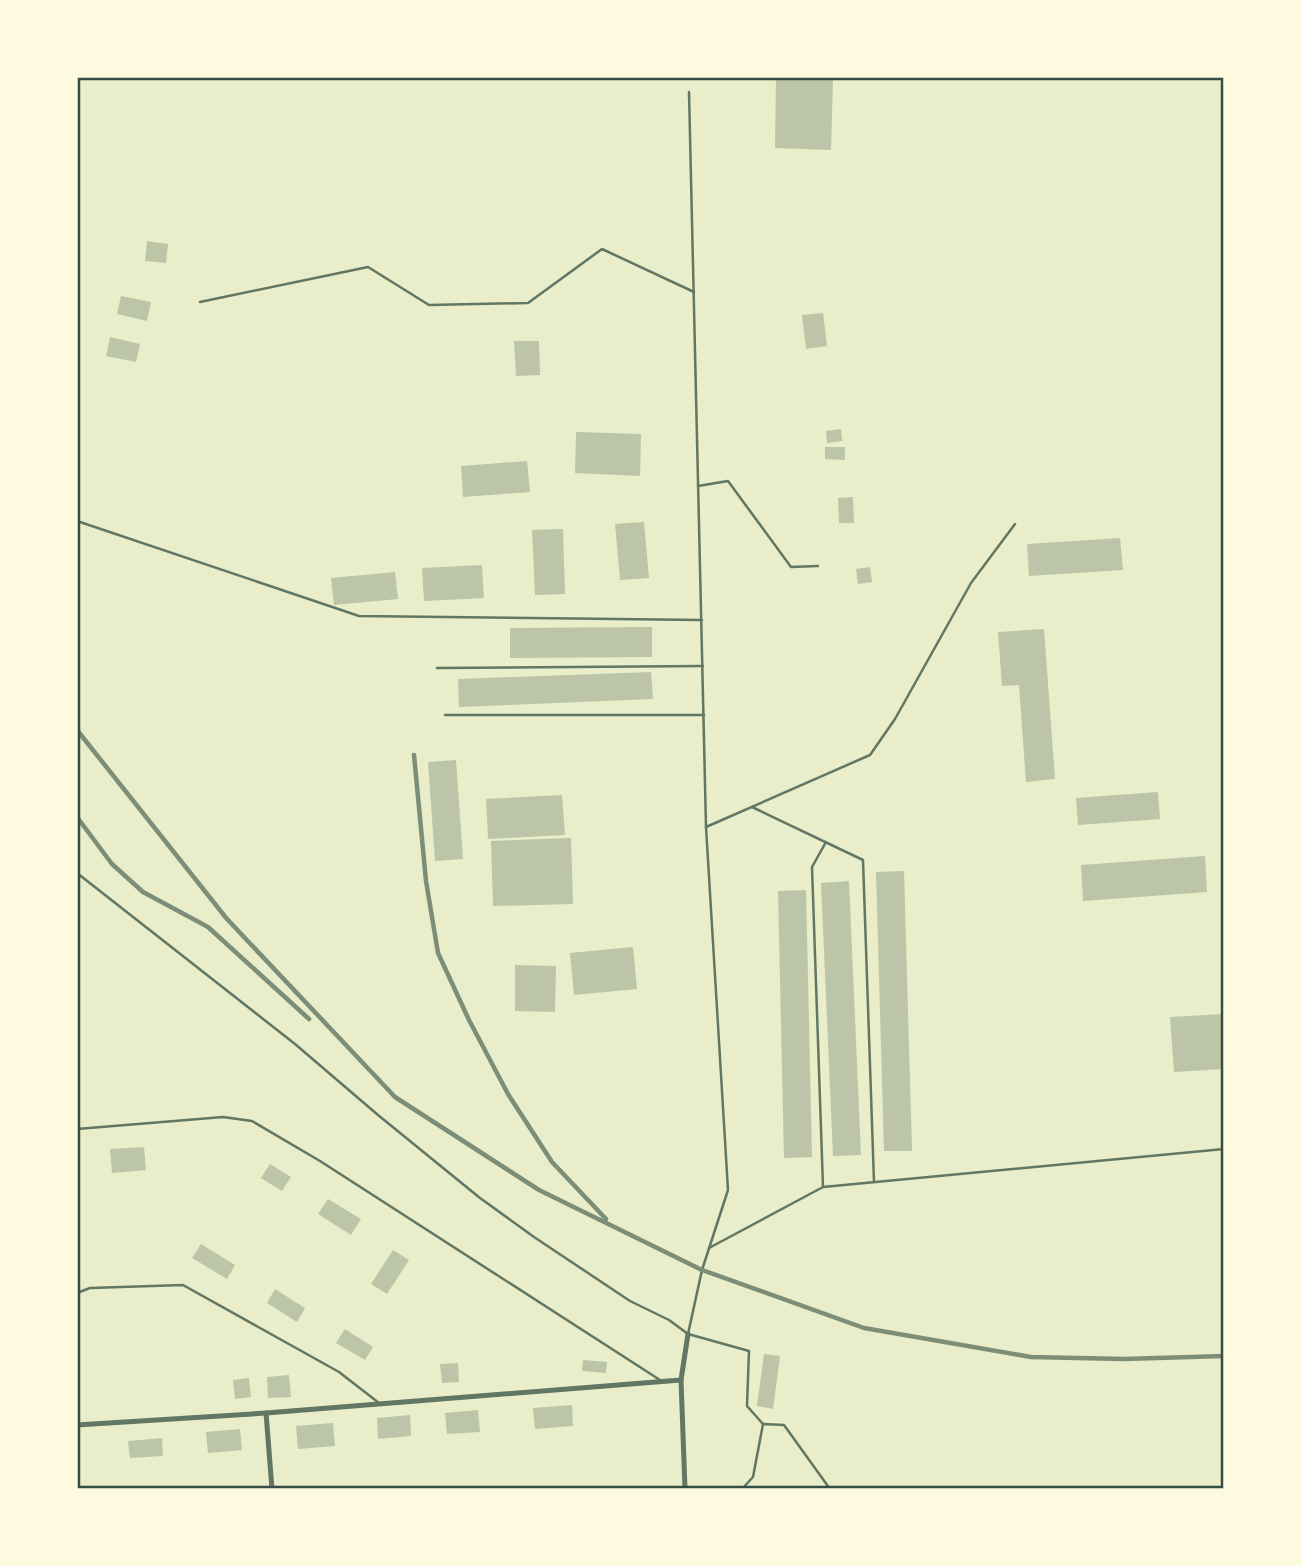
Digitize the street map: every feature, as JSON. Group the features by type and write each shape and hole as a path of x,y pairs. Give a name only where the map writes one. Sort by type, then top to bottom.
{"street":[{"path":"685,1489 681,1380 688,1334"},
{"path":"77,1425 681,1380"},
{"path":"266,1413 272,1489"}],"lane":[{"path":"688,1334 709,1248 728,1191 706,827 689,92"},
{"path":"200,302 368,267 429,305 527,303 602,249 694,292"},
{"path":"698,486 728,481 791,567 818,566"},
{"path":"77,520 359,616 702,621"},
{"path":"706,827 870,755 895,719 971,583 1015,524"},
{"path":"437,668 703,666"},
{"path":"445,715 704,715"},
{"path":"752,807 863,860 874,1182"},
{"path":"823,1187 812,867 826,842"},
{"path":"77,873 295,1044 480,1198 630,1301 670,1320 688,1334 748,1351 747,1406 764,1424 784,1425 830,1489"},
{"path":"77,1129 223,1117 252,1121 320,1161 663,1381"},
{"path":"709,1248 823,1187 1224,1149"},
{"path":"77,1293 90,1288 183,1285 339,1372 380,1404"},
{"path":"742,1489 753,1477 764,1424"}],"building":[{"path":"776,77 833,77 831,150 775,148"},
{"path":"147,241 168,244 166,263 145,261"},
{"path":"121,296 151,302 147,321 117,314"},
{"path":"823,313 827,346 806,349 802,315"},
{"path":"110,337 140,344 136,362 106,356"},
{"path":"514,341 539,341 540,375 516,376"},
{"path":"841,429 842,441 827,443 826,431"},
{"path":"576,432 641,434 640,476 575,473"},
{"path":"825,447 845,447 845,460 825,459"},
{"path":"527,461 530,492 463,497 461,466"},
{"path":"853,497 854,523 839,523 838,498"},
{"path":"644,522 649,578 620,580 615,524"},
{"path":"563,529 565,594 535,595 532,530"},
{"path":"1120,538 1123,570 1029,576 1027,544"},
{"path":"482,565 484,598 424,601 422,568"},
{"path":"870,567 872,582 858,584 856,569"},
{"path":"395,572 398,599 334,605 331,578"},
{"path":"652,627 652,657 510,658 510,628"},
{"path":"1044,629 1055,779 1026,782 1019,685 1002,686 998,632"},
{"path":"651,672 653,699 459,707 458,679"},
{"path":"456,760 463,859 435,861 428,762"},
{"path":"1158,792 1160,819 1078,825 1076,798"},
{"path":"562,795 565,835 488,839 486,799"},
{"path":"571,838 573,904 493,906 491,841"},
{"path":"1205,856 1207,892 1083,901 1081,865"},
{"path":"904,871 912,1151 884,1151 876,872"},
{"path":"849,881 861,1155 833,1156 821,883"},
{"path":"806,890 812,1157 784,1158 778,891"},
{"path":"633,947 637,989 574,995 570,953"},
{"path":"515,965 556,966 555,1012 515,1011"},
{"path":"1224,1014 1224,1069 1174,1072 1170,1017"},
{"path":"144,1147 146,1170 112,1173 110,1149"},
{"path":"270,1164 291,1177 282,1191 261,1178"},
{"path":"328,1199 361,1219 351,1235 318,1214"},
{"path":"201,1244 235,1265 227,1279 192,1258"},
{"path":"393,1250 409,1260 387,1294 371,1284"},
{"path":"275,1289 305,1308 297,1322 267,1303"},
{"path":"345,1329 373,1347 365,1360 336,1343"},
{"path":"764,1354 780,1356 773,1409 757,1406"},
{"path":"583,1360 607,1362 606,1373 582,1371"},
{"path":"458,1363 459,1382 442,1383 440,1364"},
{"path":"289,1375 291,1397 268,1398 267,1377"},
{"path":"249,1378 251,1397 235,1399 233,1380"},
{"path":"572,1405 573,1426 535,1429 533,1408"},
{"path":"478,1410 480,1432 447,1434 445,1413"},
{"path":"410,1415 411,1436 378,1439 377,1418"},
{"path":"333,1423 335,1446 298,1449 296,1426"},
{"path":"240,1429 242,1450 208,1453 206,1432"},
{"path":"162,1438 163,1456 130,1458 128,1441"}],"railway":[{"path":"77,730 227,919 395,1097 539,1190 702,1270 864,1328 1031,1357 1124,1359 1224,1356"},
{"path":"414,755 426,881 438,953 508,1094 552,1162 606,1219"},
{"path":"77,817 112,864 143,892 208,927 309,1019"}]}
